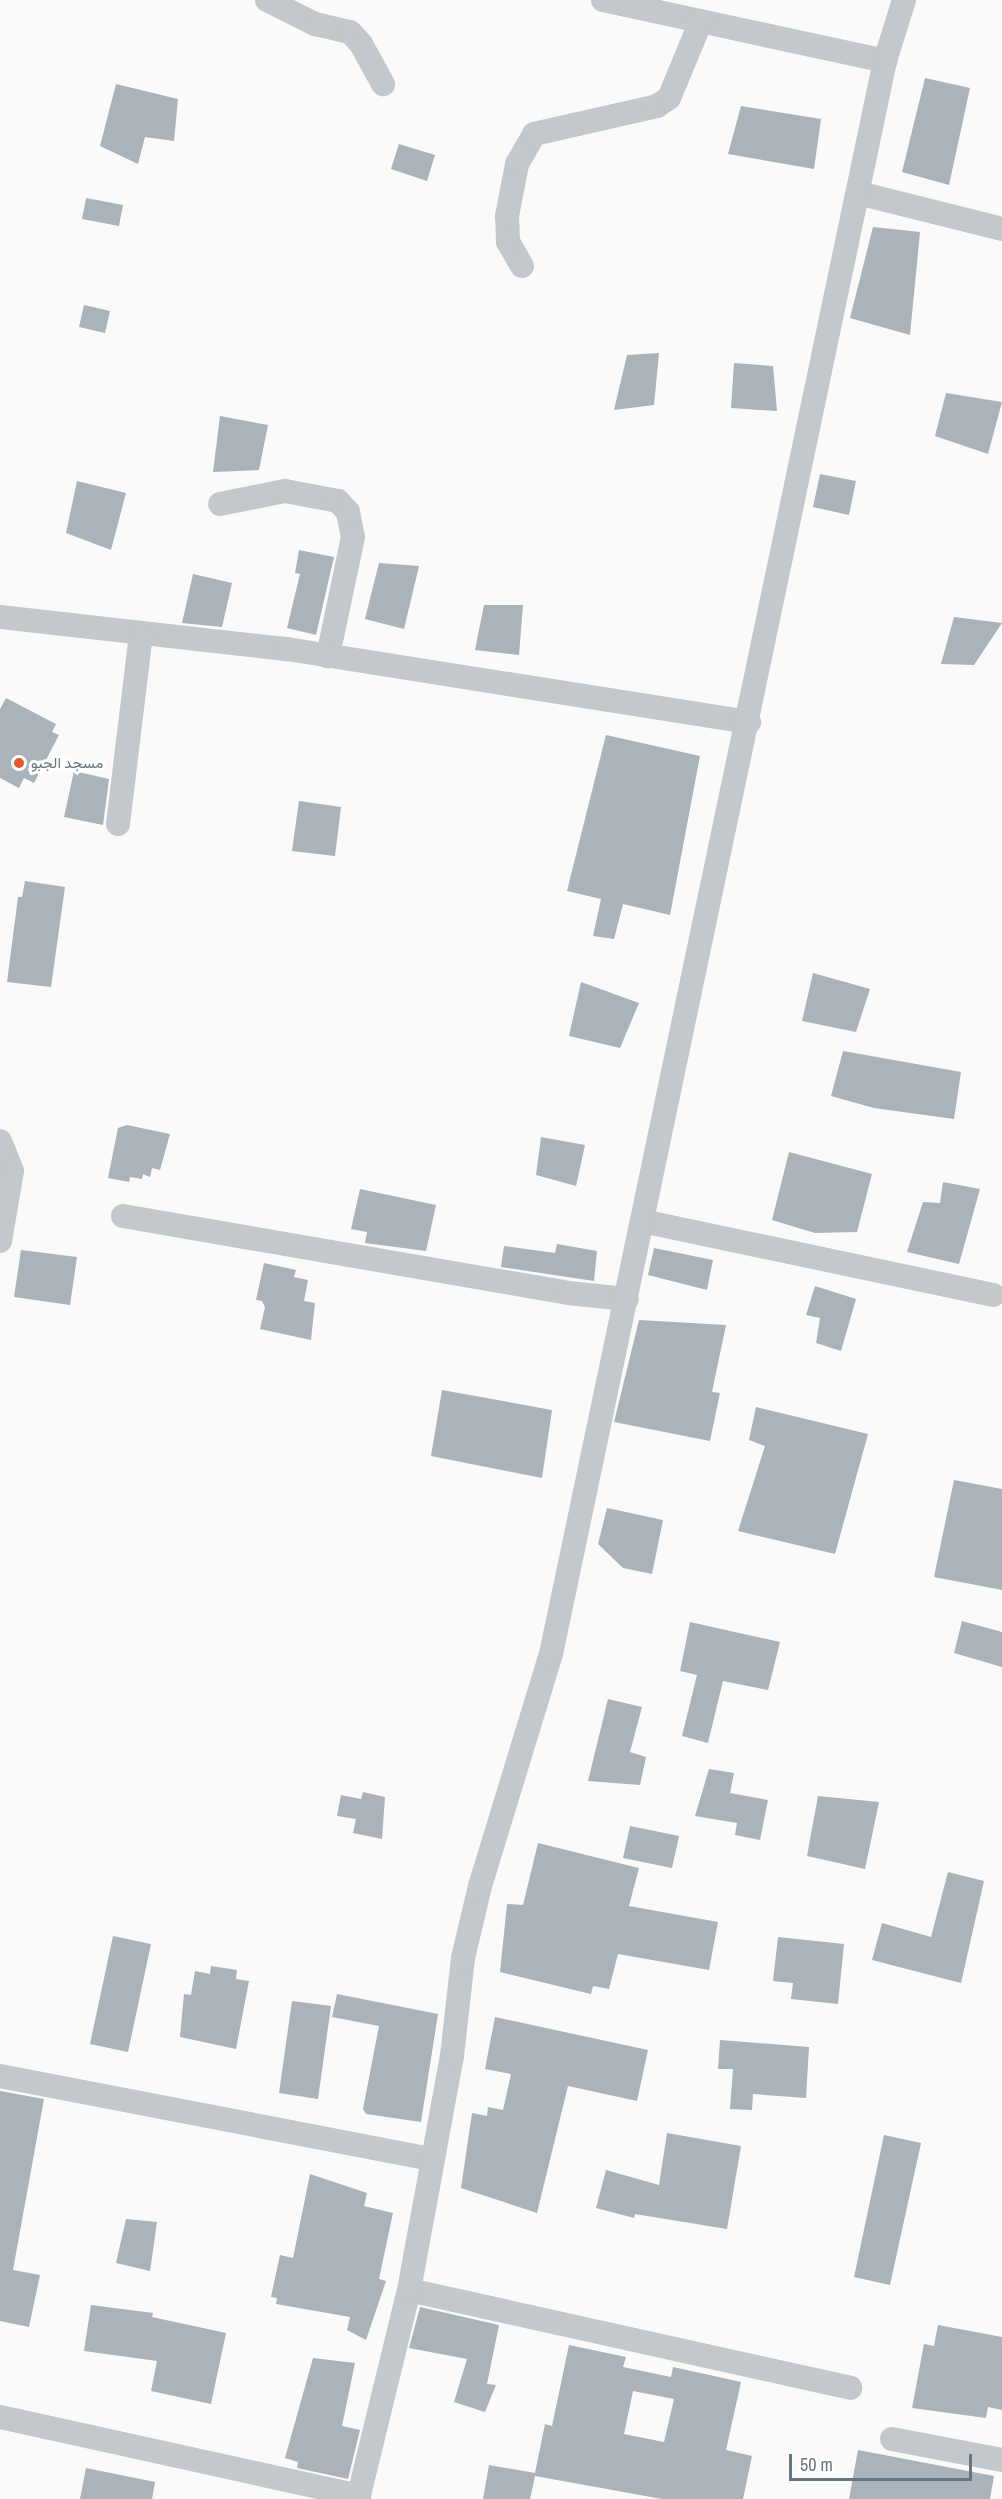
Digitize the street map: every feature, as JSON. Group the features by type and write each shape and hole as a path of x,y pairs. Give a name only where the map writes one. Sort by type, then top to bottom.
{"street":[{"path":"267,0 315,24 350,33 383,84"},
{"path":"603,0 885,61"},
{"path":"0,2417 358,2497 409,2290 452,2056 463,1958 480,1886 551,1654 749,722 885,61 904,0"},
{"path":"522,266 508,242 507,216 517,165 534,134 657,106 669,98 701,21"},
{"path":"858,193 1002,229"},
{"path":"219,504 285,491 338,501 348,512 353,537 328,656"},
{"path":"0,617 328,656 749,722"},
{"path":"118,824 141,633"},
{"path":"0,1141 12,1171 0,1241"},
{"path":"123,1216 556,1291 627,1299"},
{"path":"642,1221 993,1295"},
{"path":"0,2076 432,2159"},
{"path":"409,2290 850,2388"},
{"path":"892,2439 1002,2460"}],"building":[{"path":"925,78 970,88 949,185 902,172"},
{"path":"116,84 178,99 174,141 145,137 138,164 100,146"},
{"path":"741,106 821,119 814,169 728,154"},
{"path":"399,144 435,155 427,181 391,169"},
{"path":"86,198 123,205 119,226 82,219"},
{"path":"873,227 920,232 910,335 850,318"},
{"path":"84,305 110,311 105,333 79,327"},
{"path":"659,353 654,405 614,410 627,355"},
{"path":"734,363 773,366 777,411 731,408"},
{"path":"946,393 1002,402 988,454 935,436"},
{"path":"220,416 268,425 259,470 213,472"},
{"path":"820,474 856,481 849,515 813,507"},
{"path":"77,481 126,493 111,550 66,533"},
{"path":"299,550 334,557 316,635 287,628 300,574 295,573"},
{"path":"379,563 419,566 404,629 365,619"},
{"path":"193,574 232,583 222,627 182,623"},
{"path":"484,605 523,605 519,655 475,650"},
{"path":"954,617 1002,623 974,665 941,664"},
{"path":"6,698 56,724 52,732 59,735 34,783 24,778 19,788 0,778 0,709"},
{"path":"606,735 700,756 670,915 623,904 614,939 593,936 601,899 567,891"},
{"path":"74,771 109,779 103,825 64,817"},
{"path":"299,801 341,807 335,856 292,851"},
{"path":"25,881 65,887 51,987 7,982 18,897 22,897"},
{"path":"813,973 870,989 856,1032 802,1021"},
{"path":"581,982 639,1003 620,1048 569,1036"},
{"path":"843,1051 961,1072 954,1119 874,1108 831,1096"},
{"path":"127,1125 170,1134 160,1170 152,1168 150,1177 143,1174 142,1179 130,1177 129,1182 108,1178 118,1128"},
{"path":"541,1137 585,1145 576,1186 536,1175"},
{"path":"789,1152 872,1174 857,1232 815,1233 772,1220"},
{"path":"943,1182 980,1189 959,1264 907,1252 923,1202 940,1203"},
{"path":"360,1189 436,1205 426,1251 365,1243 367,1232 351,1229"},
{"path":"557,1244 597,1251 594,1281 501,1267 504,1246 555,1253"},
{"path":"654,1248 713,1260 707,1290 648,1275"},
{"path":"21,1250 77,1257 70,1305 14,1297"},
{"path":"264,1263 296,1270 294,1277 308,1280 304,1301 315,1303 311,1340 260,1329 265,1307 262,1301 256,1300"},
{"path":"815,1286 856,1299 841,1351 816,1343 820,1318 806,1315"},
{"path":"639,1320 726,1325 712,1392 720,1393 710,1441 614,1422"},
{"path":"442,1390 552,1410 542,1478 431,1456"},
{"path":"756,1407 868,1434 835,1554 738,1531 765,1446 749,1440"},
{"path":"954,1480 1002,1489 1002,1590 934,1577"},
{"path":"607,1508 663,1520 652,1574 623,1568 598,1544"},
{"path":"962,1621 1002,1632 1002,1667 954,1653"},
{"path":"690,1622 780,1642 768,1690 723,1681 708,1743 682,1736 697,1675 680,1671"},
{"path":"608,1699 642,1707 630,1752 646,1757 640,1785 588,1781"},
{"path":"709,1769 734,1773 730,1793 768,1800 760,1840 735,1835 737,1823 695,1816"},
{"path":"363,1792 385,1797 382,1839 353,1833 356,1819 337,1816 341,1795 361,1799"},
{"path":"818,1796 879,1802 865,1869 807,1856"},
{"path":"630,1826 679,1836 672,1868 623,1858"},
{"path":"538,1843 639,1868 629,1906 718,1922 709,1970 618,1954 609,1989 593,1986 591,1994 500,1972 507,1904 523,1905"},
{"path":"948,1872 984,1881 961,1983 872,1960 882,1923 931,1937"},
{"path":"113,1936 151,1944 128,2052 90,2044"},
{"path":"778,1937 844,1944 838,2004 791,1999 793,1983 773,1981"},
{"path":"211,1966 237,1970 236,1979 249,1981 236,2049 180,2037 184,1994 191,1995 195,1971 210,1974"},
{"path":"337,1994 438,2014 421,2122 366,2114 363,2109 379,2026 332,2017"},
{"path":"292,2001 331,2006 318,2099 279,2093"},
{"path":"495,2017 648,2050 637,2101 568,2086 537,2213 461,2188 472,2113 487,2116 488,2107 503,2110 511,2074 485,2069"},
{"path":"720,2040 809,2047 806,2098 753,2094 752,2110 730,2109 733,2069 718,2069"},
{"path":"0,2091 44,2099 13,2270 40,2275 29,2327 0,2321"},
{"path":"667,2133 741,2146 727,2229 635,2214 634,2218 596,2208 606,2170 659,2185"},
{"path":"884,2135 921,2143 890,2285 854,2277"},
{"path":"310,2174 367,2193 364,2206 393,2213 379,2279 386,2281 366,2340 347,2330 350,2317 276,2304 277,2298 271,2297 280,2255 293,2258"},
{"path":"126,2219 157,2222 150,2271 116,2263"},
{"path":"91,2305 153,2313 152,2317 226,2333 211,2404 151,2391 157,2361 84,2351"},
{"path":"420,2307 499,2325 487,2384 496,2385 485,2412 454,2402 467,2359 409,2348"},
{"path":"938,2325 1002,2337 1002,2410 988,2407 986,2418 912,2408 924,2344 934,2346"},
{"path":"569,2345 626,2357 623,2367 671,2377 673,2367 741,2382 726,2450 752,2456 743,2499 662,2499 535,2476 530,2499 483,2499 489,2465 535,2473 545,2424 552,2426","holes":["633,2391 674,2399 664,2442 624,2434"]},
{"path":"313,2358 355,2363 342,2426 360,2430 348,2479 297,2468 298,2462 285,2458"},
{"path":"858,2450 994,2476 990,2499 849,2499"},
{"path":"86,2468 155,2482 152,2499 80,2499"}],"place":[{"name":"مسجد الجبو","path":"19,763"}]}
